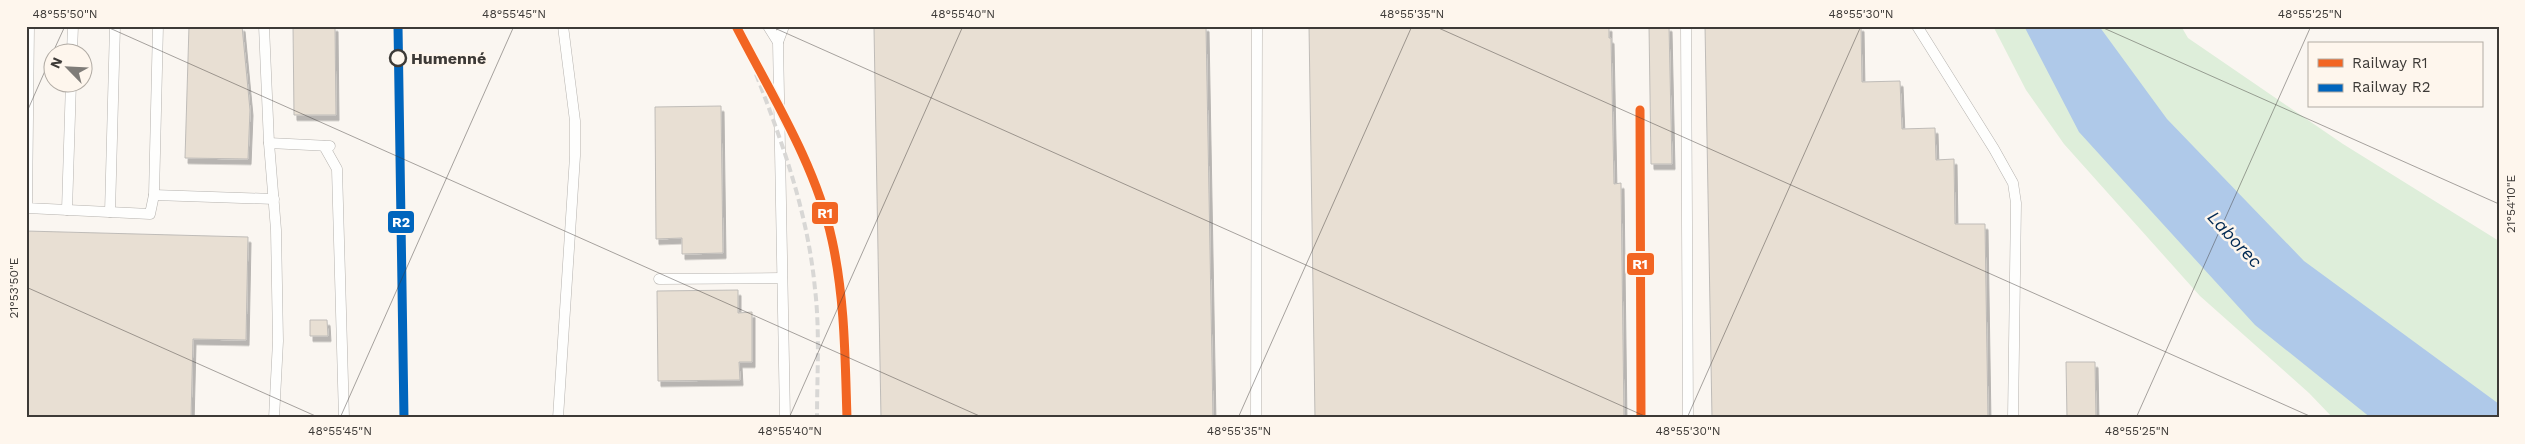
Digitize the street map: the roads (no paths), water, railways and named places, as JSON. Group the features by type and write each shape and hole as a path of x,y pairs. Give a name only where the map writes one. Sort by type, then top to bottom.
{"lane":[{"path":"29,26 27,208 150,214 154,195 158,26"},
{"path":"72,42 73,26"},
{"path":"110,212 115,26"},
{"path":"264,26 269,143 274,199 278,341 274,418"},
{"path":"558,418 575,156 575,121 563,26"},
{"path":"768,26 778,42"},
{"path":"784,26 778,42 784,418"},
{"path":"1256,418 1257,26"},
{"path":"1686,26 1688,418"},
{"path":"1917,26 1994,149 2012,183 2016,203 2014,418"},
{"path":"67,210 71,92"},
{"path":"269,143 328,146 337,169 344,418"},
{"path":"154,195 274,199"},
{"path":"660,279 782,278"}],"water":[{"name":"Laborec","path":"2024,26 2099,26 2167,119 2304,261 2499,404 2499,418 2371,418 2255,325 2079,132"}],"railway":[{"path":"736,26 804,157 825,212 840,284 844,329 847,418"},
{"path":"756,74 785,153 800,206 812,261 817,321 817,418"},
{"path":"1640,110 1641,418"}],"rail line":[{"name":"R2","path":"398,26 404,418"},
{"name":"R1","path":"736,26 804,157 825,212 840,284 844,329 847,418"},
{"name":"R1","path":"1640,110 1641,418"}],"place":[{"name":"Humenné","path":"398,58"}]}
